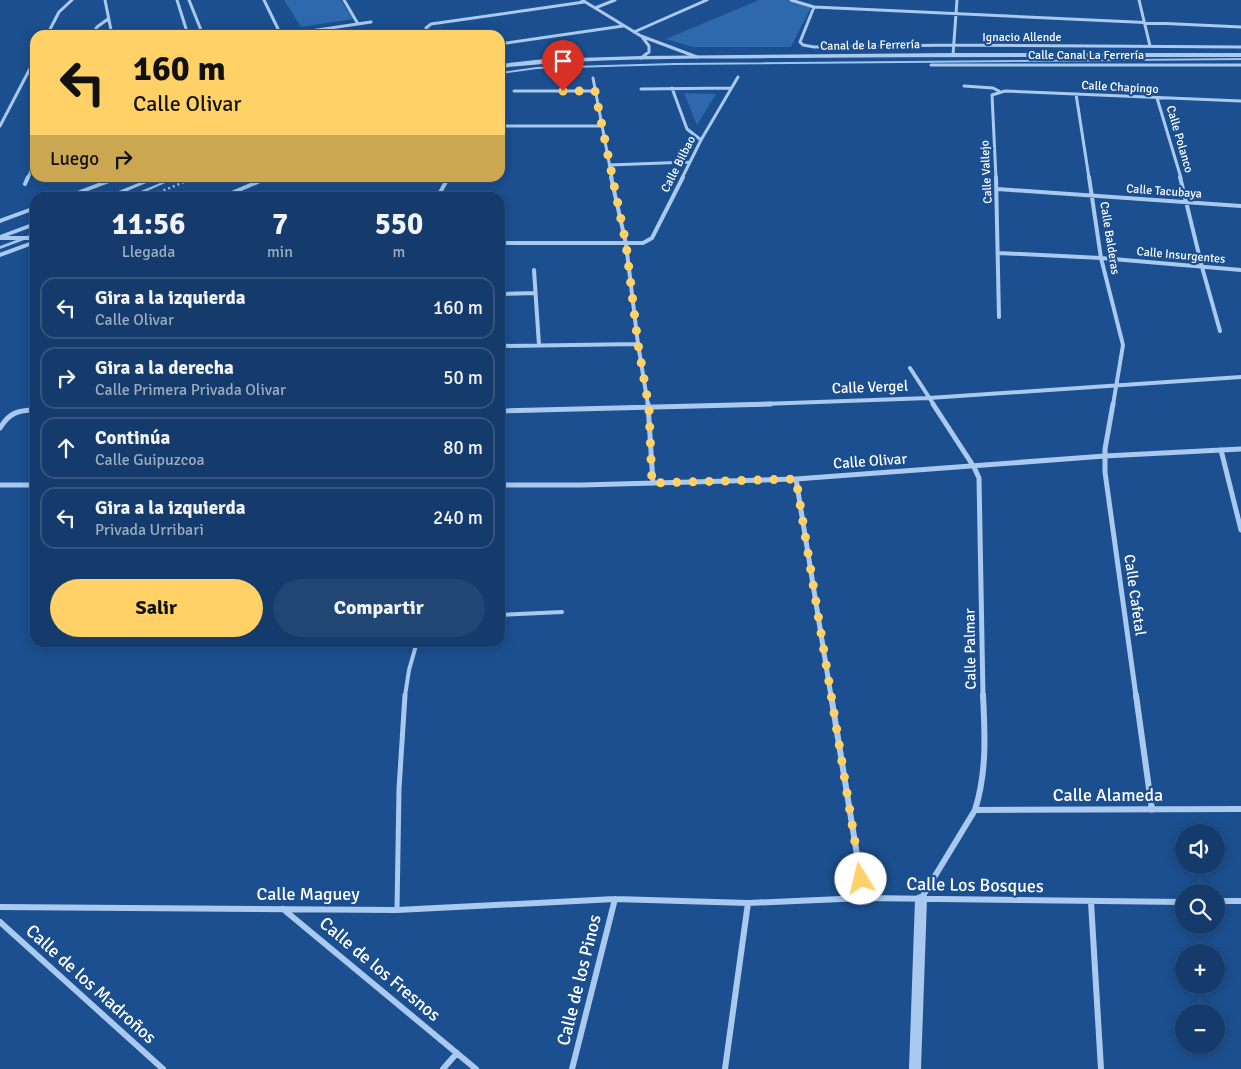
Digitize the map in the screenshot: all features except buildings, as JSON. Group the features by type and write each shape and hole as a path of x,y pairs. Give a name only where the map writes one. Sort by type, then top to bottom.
{"street":[{"path":"50,30 59,12 72,0"},
{"path":"105,0 111,30"},
{"path":"177,0 186,30"},
{"path":"189,0 201,30"},
{"path":"264,0 279,30"},
{"path":"344,0 358,24"},
{"path":"595,8 615,0"},
{"path":"634,32 708,0"},
{"path":"791,0 814,8 1241,27"},
{"path":"954,55 957,0"},
{"path":"1138,0 1150,46"},
{"path":"427,30 426,28 431,24 583,1 641,36 703,58"},
{"path":"179,6 190,4"},
{"name":"Ignacio Allende","path":"814,8 800,42 803,45 814,47 954,45 1241,47"},
{"path":"95,30 108,19"},
{"path":"317,30 371,22"},
{"path":"505,43 624,26"},
{"path":"641,36 649,46 649,52 641,58"},
{"name":"Canal de la Ferrería","path":"505,66 641,58 1241,55"},
{"name":"Calle Canal La Ferrería","path":"931,65 1241,65"},
{"path":"0,126 30,69"},
{"name":"Calle Bilbao","path":"626,244 642,244 652,238 701,140 738,77"},
{"path":"593,78 626,244 638,344 649,408 652,483"},
{"name":"Calle Chapingo","path":"964,86 993,88 997,92 1241,101"},
{"path":"672,88 687,129 701,140"},
{"path":"641,89 731,88"},
{"path":"514,91 595,91"},
{"name":"Calle Vallejo","path":"997,92 992,97 997,189 999,317"},
{"name":"Calle Balderas","path":"1076,94 1093,196 1100,258 1122,345 1115,384"},
{"name":"Calle Polanco","path":"1158,98 1188,202 1202,267 1220,331"},
{"path":"505,126 602,126"},
{"path":"609,166 690,162"},
{"path":"25,184 30,173"},
{"path":"80,192 106,182"},
{"path":"119,192 145,182"},
{"path":"234,192 258,182"},
{"name":"Calle Tacubaya","path":"997,189 1241,206"},
{"path":"0,222 30,210"},
{"path":"0,237 30,226"},
{"path":"0,237 30,240"},
{"path":"0,256 30,242"},
{"path":"505,243 626,244"},
{"name":"Calle Insurgentes","path":"999,253 1100,258 1241,270"},
{"path":"534,270 539,345"},
{"path":"505,294 536,293"},
{"path":"505,346 638,344"},
{"name":"Calle Palmar","path":"910,368 974,467 979,478 984,771 981,795 975,810 921,899"},
{"name":"Calle Vergel","path":"505,410 649,408 929,398 1241,377"},
{"name":"Calle Cafetal","path":"1115,384 1105,456 1105,472 1152,810"},
{"path":"0,428 5,418 10,414 30,411"},
{"name":"Calle Olivar","path":"505,485 796,479 1241,448"},
{"path":"1221,450 1241,530"},
{"path":"796,479 864,898"},
{"path":"0,485 30,485"},
{"name":"Calle Alameda","path":"975,810 1241,809"},
{"name":"Calle Los Bosques","path":"615,899 748,903 864,898 1175,902"},
{"name":"Calle Maguey","path":"0,906 397,910 615,899"},
{"name":"Calle de los Pinos","path":"572,1069 615,899"},
{"path":"915,1069 921,899"},
{"path":"1225,901 1241,901"},
{"path":"1091,902 1101,1069"},
{"path":"725,1069 748,903"},
{"name":"Calle de los Fresnos","path":"283,909 476,1069"},
{"name":"Calle de los Madroños","path":"0,922 163,1069"},
{"path":"443,1069 457,1053"}],"lane":[{"path":"505,615 562,612"},
{"path":"397,910 398,768 407,675 415,647"}],"path":[{"path":"160,192 184,182"}],"shaded area":[{"path":"284,0 341,0 353,19 301,27"},
{"path":"759,0 788,0 811,7 791,47 693,47 666,39"},
{"path":"684,93 716,94 697,125"}],"waterway":[{"path":"505,72 537,68 674,64 1241,59"},
{"path":"141,192 165,182"},
{"path":"0,248 30,236"}],"route":[{"path":"563,91 595,91 626,244 638,344 649,408 652,483 796,479 861,879"}]}
